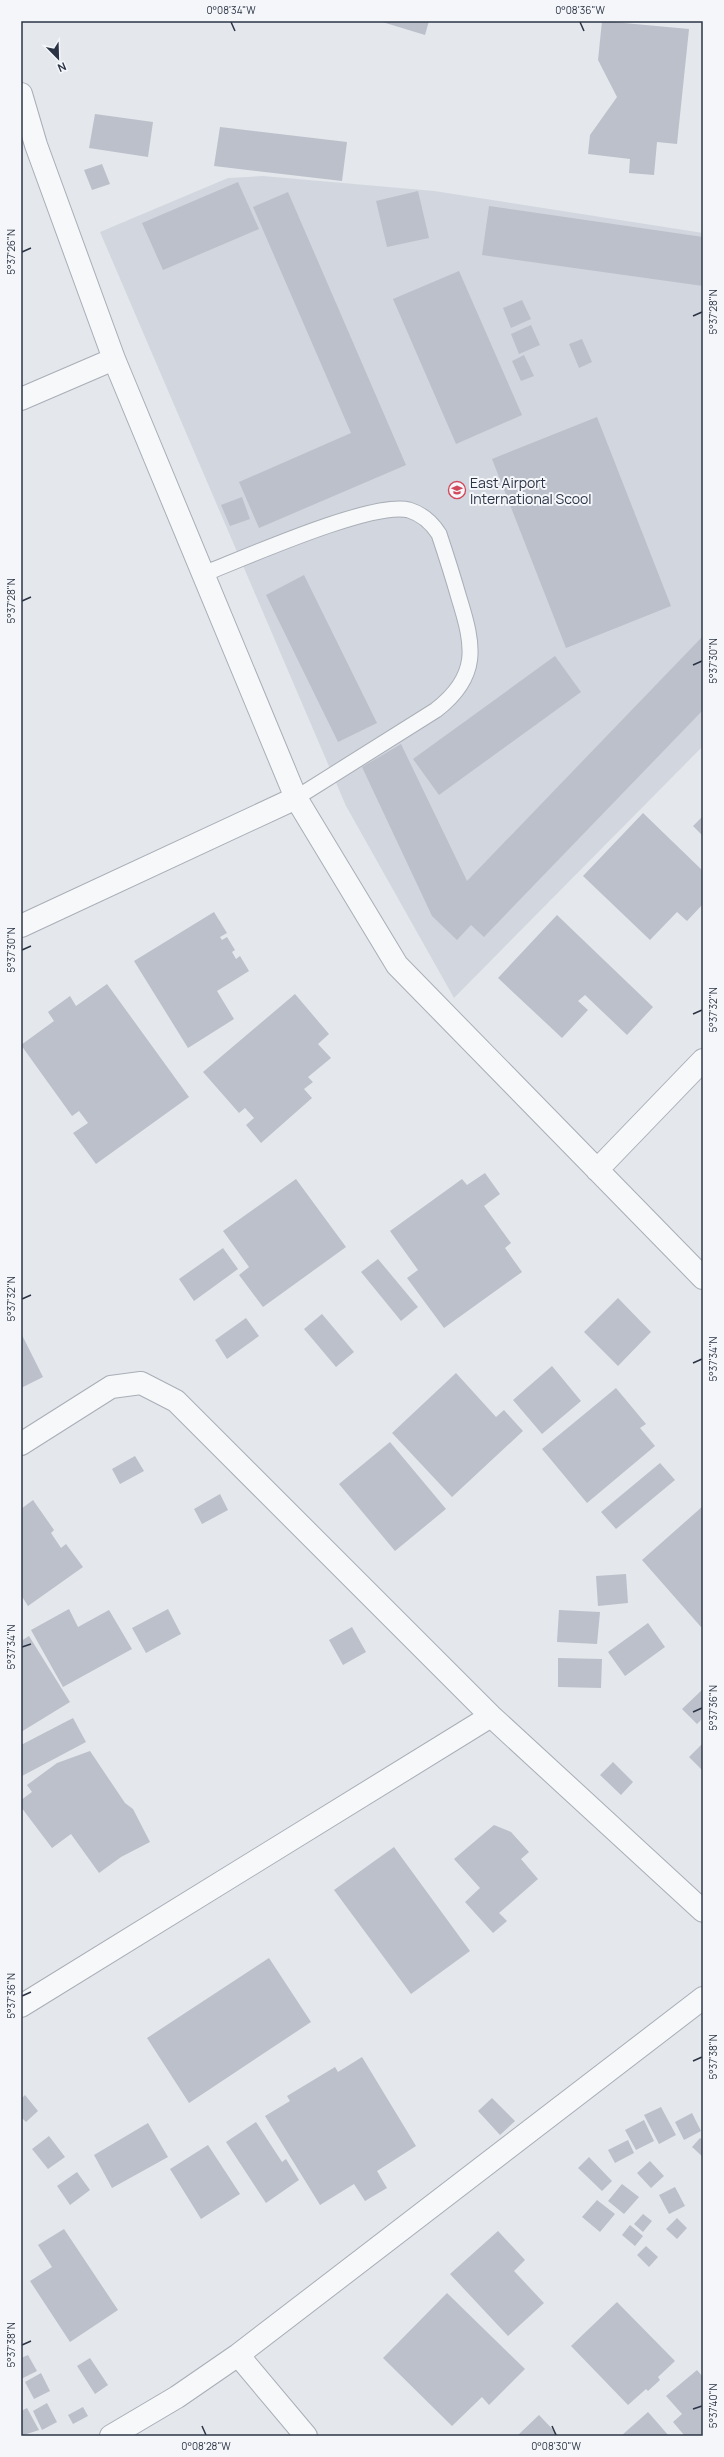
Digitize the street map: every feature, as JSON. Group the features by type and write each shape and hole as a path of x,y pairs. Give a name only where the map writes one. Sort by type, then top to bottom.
{"street":[{"path":"21,94 36,145 114,359 296,798 397,965 703,1278"},
{"path":"21,398 114,359"},
{"path":"21,926 296,798"},
{"path":"597,1170 703,1060"},
{"path":"21,1444 111,1387 141,1383 176,1400 491,1716 703,1911"},
{"path":"21,2006 491,1716"},
{"path":"111,2436 177,2397 238,2355 703,1998"},
{"path":"238,2355 306,2436"}],"lane":[{"path":"204,574 345,520 392,509 409,510 421,516 431,523 439,534 469,628 470,657 463,682 453,697 436,710 296,798"}],"shaded area":[{"name":"East Airport International Scool","path":"263,176 434,191 703,233 703,746 454,998 346,806 100,232 228,178"}],"building":[{"path":"379,21 429,21 425,35"},
{"path":"602,21 689,29 677,144 657,142 654,175 629,173 630,159 588,154 590,135 617,97 598,60"},
{"path":"95,114 153,122 148,157 89,148"},
{"path":"220,127 347,142 342,181 214,166"},
{"path":"102,164 110,184 92,190 84,170"},
{"path":"238,182 259,229 163,270 142,223"},
{"path":"418,191 429,238 387,247 376,201"},
{"path":"288,192 406,465 259,528 239,482 351,433 253,207"},
{"path":"489,206 703,237 703,286 482,255"},
{"path":"459,271 522,415 456,444 393,299"},
{"path":"522,300 531,319 511,328 503,308"},
{"path":"531,325 540,345 519,354 511,334"},
{"path":"582,339 592,362 579,368 569,344"},
{"path":"524,355 534,376 521,381 512,361"},
{"path":"597,417 671,606 566,648 492,459"},
{"path":"242,497 250,519 230,526 221,505"},
{"path":"304,575 377,723 338,742 266,595"},
{"path":"703,636 703,710 484,937 471,925 457,940 432,916 362,767 401,744 467,881"},
{"path":"555,656 581,692 439,795 413,759"},
{"path":"643,813 703,871 703,904 687,921 677,912 650,940 583,876"},
{"path":"703,816 703,836 693,826"},
{"path":"214,912 227,933 220,937 222,940 227,937 235,950 232,952 236,959 240,956 249,971 217,991 234,1019 188,1048 134,961"},
{"path":"557,915 653,1007 627,1035 585,995 578,1001 588,1010 562,1038 498,978"},
{"path":"107,984 189,1097 96,1164 73,1133 88,1123 79,1111 72,1116 21,1045 54,1021 48,1012 70,996 76,1006"},
{"path":"295,994 329,1034 318,1044 331,1058 308,1077 313,1082 304,1089 312,1098 261,1143 246,1125 254,1118 245,1108 239,1113 203,1072"},
{"path":"485,1173 500,1194 484,1206 511,1243 505,1248 522,1272 444,1328 407,1278 418,1270 390,1231 462,1179 467,1185"},
{"path":"296,1179 346,1247 263,1307 239,1275 249,1267 223,1231"},
{"path":"223,1248 238,1269 194,1301 179,1279"},
{"path":"378,1259 418,1307 401,1321 361,1272"},
{"path":"618,1298 651,1332 618,1366 584,1332"},
{"path":"322,1314 354,1352 336,1367 304,1329"},
{"path":"246,1318 259,1336 227,1359 215,1340"},
{"path":"21,1333 43,1377 21,1388"},
{"path":"552,1366 581,1401 542,1434 513,1400"},
{"path":"456,1373 496,1417 504,1410 523,1431 452,1497 392,1433"},
{"path":"616,1388 646,1424 640,1428 655,1446 587,1503 542,1449"},
{"path":"390,1442 446,1509 395,1551 339,1484"},
{"path":"135,1456 144,1471 120,1484 112,1469"},
{"path":"660,1463 675,1480 616,1529 601,1512"},
{"path":"220,1494 228,1510 202,1524 194,1509"},
{"path":"33,1500 54,1530 51,1533 61,1548 66,1544 83,1567 28,1606 21,1595 21,1509"},
{"path":"703,1506 703,1626 701,1627 642,1560"},
{"path":"626,1574 628,1603 598,1606 596,1576"},
{"path":"69,1609 78,1627 109,1610 132,1649 63,1687 31,1630"},
{"path":"168,1609 181,1634 146,1653 132,1628"},
{"path":"559,1610 600,1612 597,1644 557,1642"},
{"path":"648,1623 665,1647 625,1676 608,1652"},
{"path":"352,1627 366,1652 343,1665 329,1640"},
{"path":"29,1636 70,1702 21,1732 21,1641"},
{"path":"558,1658 602,1659 601,1688 558,1687"},
{"path":"703,1689 703,1718 697,1724 682,1709"},
{"path":"73,1718 86,1742 22,1776 21,1745"},
{"path":"703,1743 703,1771 689,1757"},
{"path":"90,1751 125,1803 133,1809 150,1842 121,1857 99,1873 71,1834 52,1848 21,1807 21,1800 32,1792 27,1785 57,1763"},
{"path":"613,1762 633,1782 621,1795 600,1775"},
{"path":"494,1825 511,1832 529,1852 521,1859 538,1879 499,1913 507,1921 493,1933 465,1902 480,1888 454,1859"},
{"path":"394,1847 470,1951 411,1994 334,1890"},
{"path":"269,1958 311,2022 189,2103 147,2038"},
{"path":"362,2057 416,2146 377,2171 387,2188 365,2201 354,2184 320,2205 265,2116 290,2101 287,2096 335,2067 338,2072"},
{"path":"25,2095 38,2111 26,2122 21,2117 21,2099"},
{"path":"492,2098 515,2121 500,2135 478,2111"},
{"path":"661,2107 676,2135 659,2144 644,2115"},
{"path":"692,2113 701,2131 684,2140 675,2122"},
{"path":"644,2120 654,2141 636,2150 625,2130"},
{"path":"256,2122 282,2162 286,2159 299,2180 266,2203 226,2142"},
{"path":"148,2123 168,2157 112,2188 94,2155"},
{"path":"49,2136 65,2157 48,2169 32,2149"},
{"path":"700,2138 703,2140 703,2157 692,2147"},
{"path":"628,2140 634,2153 615,2163 608,2150"},
{"path":"208,2145 240,2194 201,2219 170,2169"},
{"path":"589,2157 612,2181 602,2191 578,2168"},
{"path":"650,2161 664,2176 651,2188 637,2173"},
{"path":"77,2172 90,2190 70,2205 57,2186"},
{"path":"622,2184 639,2197 624,2214 608,2201"},
{"path":"675,2187 685,2206 669,2214 659,2195"},
{"path":"597,2200 615,2214 600,2232 582,2217"},
{"path":"643,2214 652,2221 643,2232 634,2224"},
{"path":"677,2218 687,2228 677,2239 666,2229"},
{"path":"630,2225 643,2236 635,2246 622,2235"},
{"path":"64,2229 118,2310 70,2342 30,2281 52,2267 38,2245"},
{"path":"498,2231 525,2260 514,2271 544,2303 508,2336 450,2274"},
{"path":"646,2246 658,2257 649,2267 637,2255"},
{"path":"447,2293 525,2369 489,2405 482,2397 452,2426 383,2358"},
{"path":"617,2302 675,2361 658,2377 660,2380 648,2391 646,2389 628,2405 571,2346"},
{"path":"28,2355 37,2371 21,2379 21,2358"},
{"path":"90,2358 108,2385 95,2394 77,2366"},
{"path":"697,2370 703,2377 703,2436 682,2436 684,2435 673,2422 682,2414 666,2396"},
{"path":"41,2373 50,2391 34,2399 25,2382"},
{"path":"47,2403 57,2422 42,2430 33,2411"},
{"path":"83,2407 88,2416 73,2424 68,2415"},
{"path":"27,2408 39,2430 21,2436 21,2411"},
{"path":"648,2412 669,2436 621,2436"},
{"path":"539,2415 559,2436 517,2436"}],"place":[{"name":"East Airport International Scool","path":"457,490"}]}
